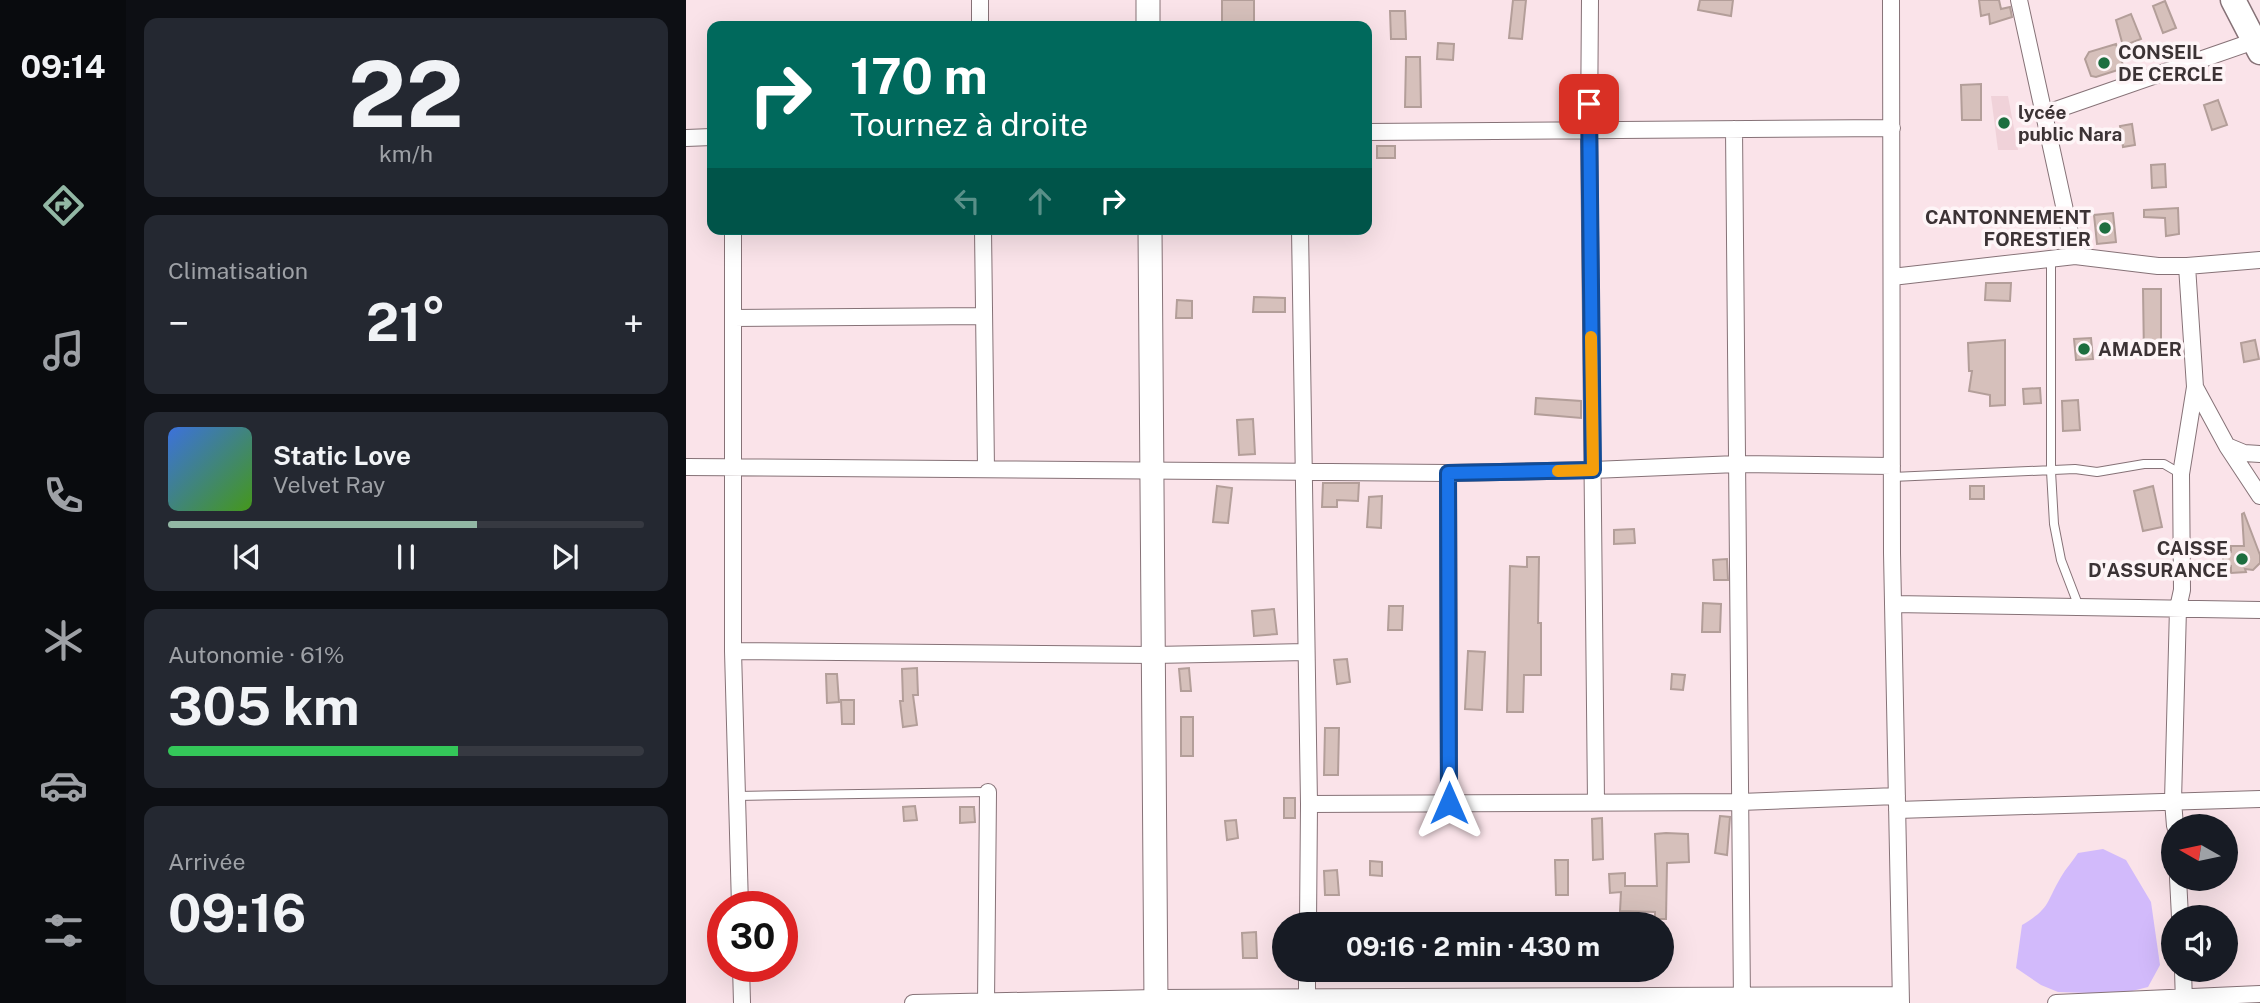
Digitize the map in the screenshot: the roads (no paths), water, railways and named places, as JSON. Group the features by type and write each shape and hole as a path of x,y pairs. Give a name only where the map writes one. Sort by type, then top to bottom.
{"main road":[{"path":"2233,0 2258,44"}],"street":[{"path":"980,0 980,21"},
{"path":"1148,0 1148,21"},
{"path":"1590,0 1596,802"},
{"path":"913,1003 1900,999 1893,604 1891,0"},
{"path":"2019,0 2075,256"},
{"path":"2044,114 2258,44"},
{"path":"1372,132 1892,128"},
{"path":"1734,130 1742,999"},
{"path":"686,138 707,137"},
{"path":"733,235 733,651 740,891"},
{"path":"983,235 986,469"},
{"path":"1150,235 1156,1000"},
{"path":"1300,235 1309,804 1308,912"},
{"path":"1892,277 2075,256 2158,266 2260,260"},
{"path":"2174,814 2178,608 2182,590 2181,474 2195,387 2187,266"},
{"path":"733,318 984,316"},
{"path":"2195,387 2227,446 2260,496"},
{"path":"2227,446 2244,453 2260,454"},
{"path":"686,467 1448,473 1737,464 1892,471"},
{"path":"1448,473 1449,803"},
{"path":"1893,604 2260,610"},
{"path":"733,651 1153,655 1306,652"},
{"path":"986,1002 988,792"},
{"path":"1309,804 2260,799"},
{"path":"741,982 742,1003"},
{"path":"1307,982 1307,1000"},
{"path":"2183,982 2184,1000"},
{"path":"2056,1003 2184,1000 2260,994"}],"lane":[{"path":"2051,258 2051,471 2054,524 2061,560 2079,607"},
{"path":"1892,471 2075,469 2097,472 2144,464 2164,464 2181,474"},
{"path":"737,796 988,792"}],"place":[{"name":"CONSEIL DE CERCLE","path":"2104,63"},
{"name":"lycée public Nara","path":"2004,123"},
{"name":"CANTONNEMENT FORESTIER","path":"2105,228"},
{"name":"AMADER","path":"2084,349"},
{"name":"CAISSE D'ASSURANCE","path":"2242,559"}]}
